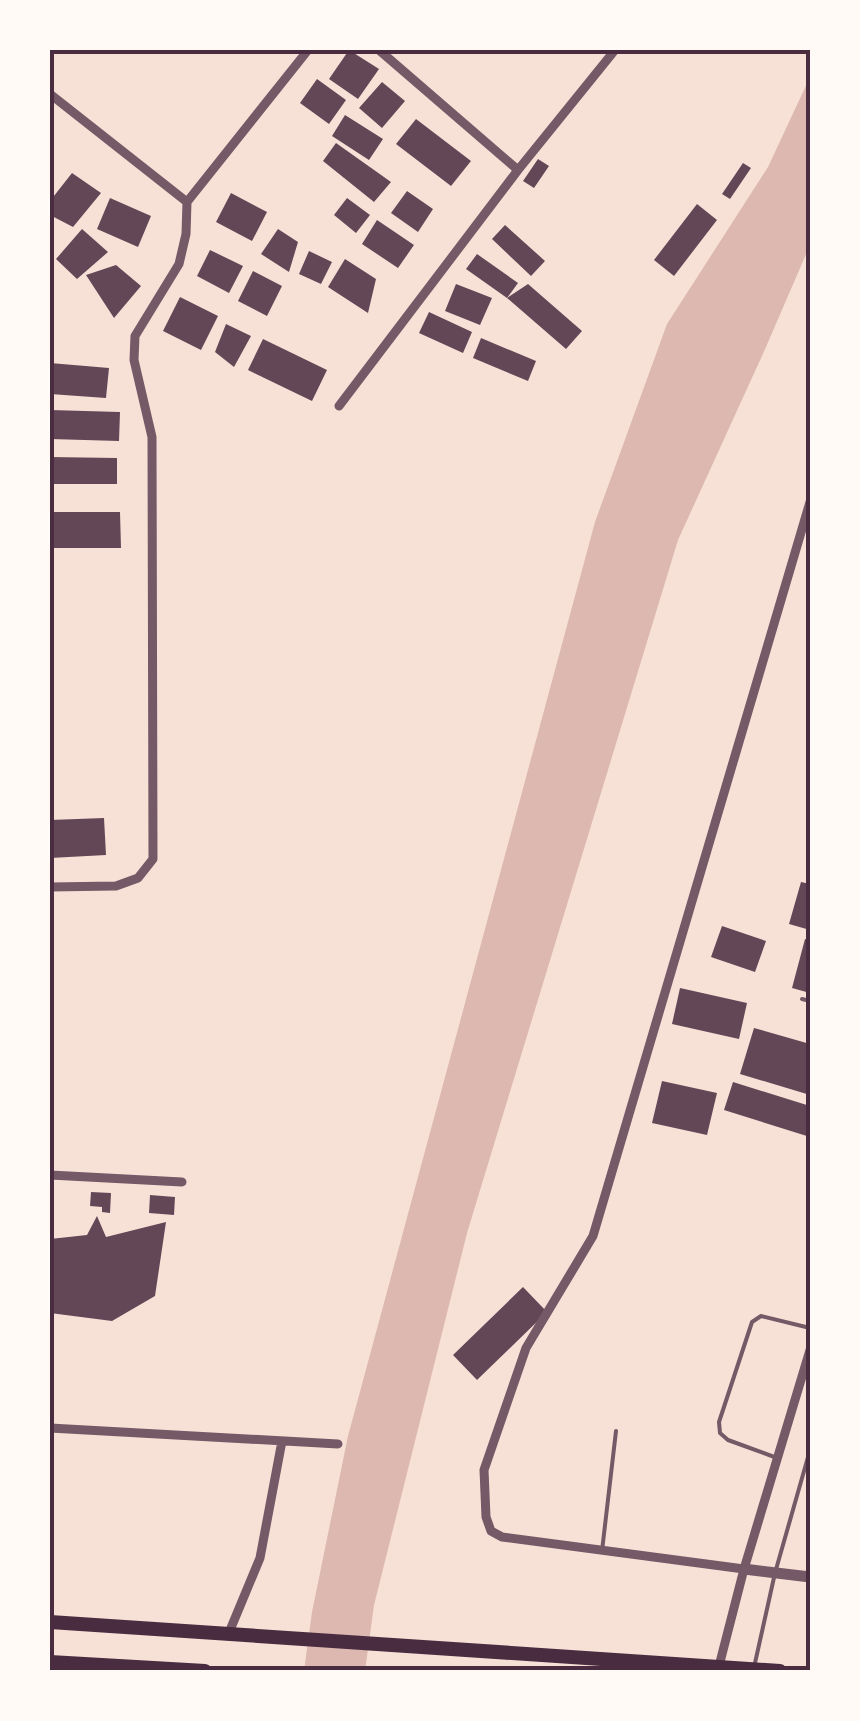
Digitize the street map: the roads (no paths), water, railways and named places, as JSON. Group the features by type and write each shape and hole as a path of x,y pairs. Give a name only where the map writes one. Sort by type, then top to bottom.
{"highway":[{"path":"50,1622 780,1671"},
{"path":"50,1662 205,1671"}],"street":[{"path":"50,887 116,886 138,878 153,859 152,437 134,360 135,336 179,264 186,234 187,202 308,50"},
{"path":"379,50 518,170"},
{"path":"339,406 518,170 615,50"},
{"path":"50,94 187,202"},
{"path":"810,502 593,1236 526,1348 484,1470 486,1517 492,1532 502,1537 810,1577"},
{"path":"50,1175 182,1182"},
{"path":"719,1666 810,1350"},
{"path":"50,1428 338,1444"},
{"path":"228,1635 260,1558 282,1441"}],"lane":[{"path":"802,999 810,1001"},
{"path":"777,1458 728,1440 720,1433 719,1422 752,1322 760,1316 810,1328"},
{"path":"602,1551 616,1431"},
{"path":"753,1669 810,1450"}]}
